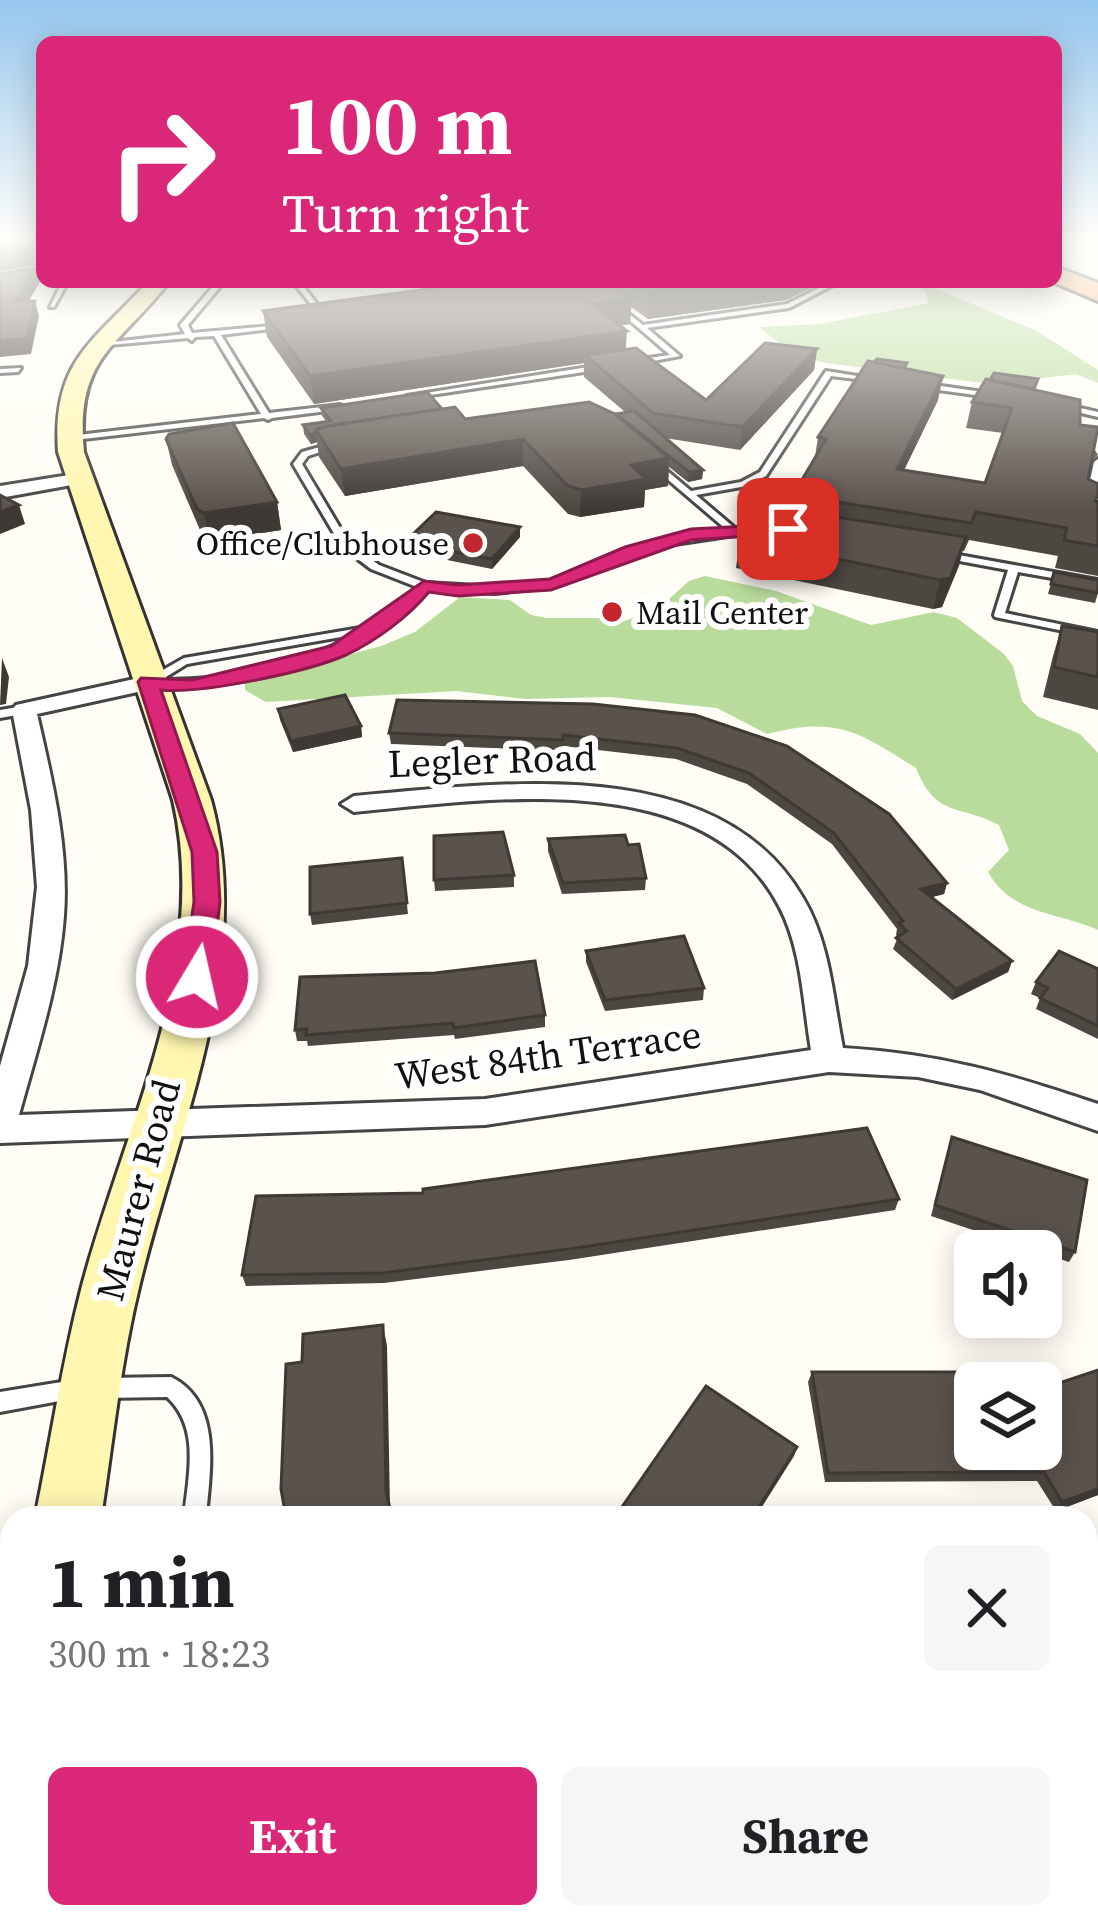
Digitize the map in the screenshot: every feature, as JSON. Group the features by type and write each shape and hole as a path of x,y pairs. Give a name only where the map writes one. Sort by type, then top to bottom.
{"street":[{"name":"Maurer Road","path":"70,1506 88,1388 154,1123 197,977 207,902 201,832 76,459 73,383 107,329"},
{"name":"Maurer Road","path":"104,334 109,329"},
{"path":"0,492 76,459"},
{"path":"0,1125 34,1003 50,910 44,806 12,712 148,682"},
{"name":"Legler Road","path":"354,804 580,793 623,796 703,820 758,858 788,895 801,926 829,1060"},
{"name":"West 84th Terrace","path":"0,1125 271,1124 485,1112 829,1060 918,1065 982,1078 1098,1118"}],"lane":[{"path":"186,329 192,339"},
{"path":"104,334 192,339 262,329"},
{"path":"631,363 676,356 645,329"},
{"path":"217,335 268,418"},
{"path":"404,397 608,366"},
{"path":"0,371 18,370"},
{"path":"688,494 744,484 763,474 829,373 874,380"},
{"path":"897,382 1010,398"},
{"path":"76,459 358,404"},
{"path":"1054,404 1098,416"},
{"path":"351,442 305,454 297,464 345,544 375,567 424,586 458,590 551,584 653,544 731,530 773,529"},
{"path":"637,449 731,530"},
{"path":"1098,462 1087,505 1098,506"},
{"path":"925,552 1098,583"},
{"path":"1014,567 999,615 1098,635"},
{"path":"148,682 192,686 338,651 406,607 424,586"},
{"path":"148,682 184,661 372,629"},
{"path":"0,1402 88,1388 172,1387 183,1395 200,1427 197,1506"}],"green space":[{"path":"761,329 1032,329 1098,370 1098,383 1076,374 990,384 826,363 793,354"},
{"path":"705,576 776,591 871,625 934,612 957,618 1004,654 1013,666 1022,701 1037,716 1080,734 1098,753 1098,930 1010,897 988,872 1009,850 999,825 940,803 916,768 846,730 811,727 767,734 717,708 610,697 526,699 456,691 266,702 245,690 245,683 381,646 415,632 460,597 510,600 531,615 547,618 607,618 616,624 658,609 689,581"}],"building":[{"path":"0,329 29,329 27,338 0,341"},
{"path":"276,329 627,331 310,376"},
{"path":"765,343 817,349 742,427 653,413 585,355 636,348 706,400"},
{"path":"868,361 943,376 897,469 985,483 1012,408 972,402 986,379 1080,400 1080,425 1098,427 1088,479 1098,484 1098,546 1064,540 1067,528 976,512 971,523 793,495 826,439 818,437"},
{"path":"874,362 907,363 904,368"},
{"path":"994,373 1038,379 1034,389 990,380"},
{"path":"427,392 442,409 328,426 310,435 303,425 331,421 321,408"},
{"path":"589,402 615,414 669,458 631,465 646,479 581,490 568,486 523,439 341,469 316,430 455,407 465,419"},
{"path":"634,411 703,470 689,472 616,414"},
{"path":"233,423 277,502 204,513 197,509 166,439 169,434"},
{"path":"0,495 19,505 0,512"},
{"path":"784,509 966,537 950,578 940,580 740,539 756,514 778,517"},
{"name":"Office/Clubhouse","path":"436,512 520,527 492,559 441,549 445,545 411,536"},
{"path":"1054,572 1098,580 1098,593 1051,584"},
{"path":"1062,626 1098,632 1098,677 1054,667"},
{"path":"345,695 361,726 291,741 278,709"},
{"path":"397,700 593,704 695,715 787,746 889,814 947,883 921,889 1012,961 956,989 896,938 907,931 899,923 903,921 834,833 749,773 677,748 563,735 563,740 389,733"},
{"path":"503,832 514,875 434,880 434,836"},
{"path":"625,835 628,845 639,844 646,878 563,883 548,839"},
{"path":"402,858 407,903 310,914 310,867"},
{"path":"684,936 704,988 605,1000 586,951"},
{"path":"1059,951 1098,969 1098,1026 1040,998 1048,988 1036,982"},
{"path":"535,961 545,1015 454,1028 453,1023 306,1035 307,1029 295,1030 300,977 435,973"},
{"path":"867,1128 899,1199 382,1273 242,1275 256,1196 423,1193 423,1189"},
{"path":"952,1137 1087,1180 1075,1252 1062,1248 1062,1230 1009,1230 935,1205"},
{"path":"383,1325 389,1506 284,1506 286,1364 302,1362 303,1334"},
{"path":"1098,1370 1098,1489 1062,1502 1044,1472 828,1473 812,1372 954,1372 954,1470 1062,1470 1062,1382"},
{"path":"706,1386 797,1447 760,1506 623,1506"}],"place":[{"name":"Office/Clubhouse","path":"473,543"},
{"name":"Mail Center","path":"612,612"}],"route":[{"path":"197,977 205,936 205,852 192,800 148,682 192,686 338,651 406,607 424,586 528,588 576,578 631,551 691,535 788,529"}]}
